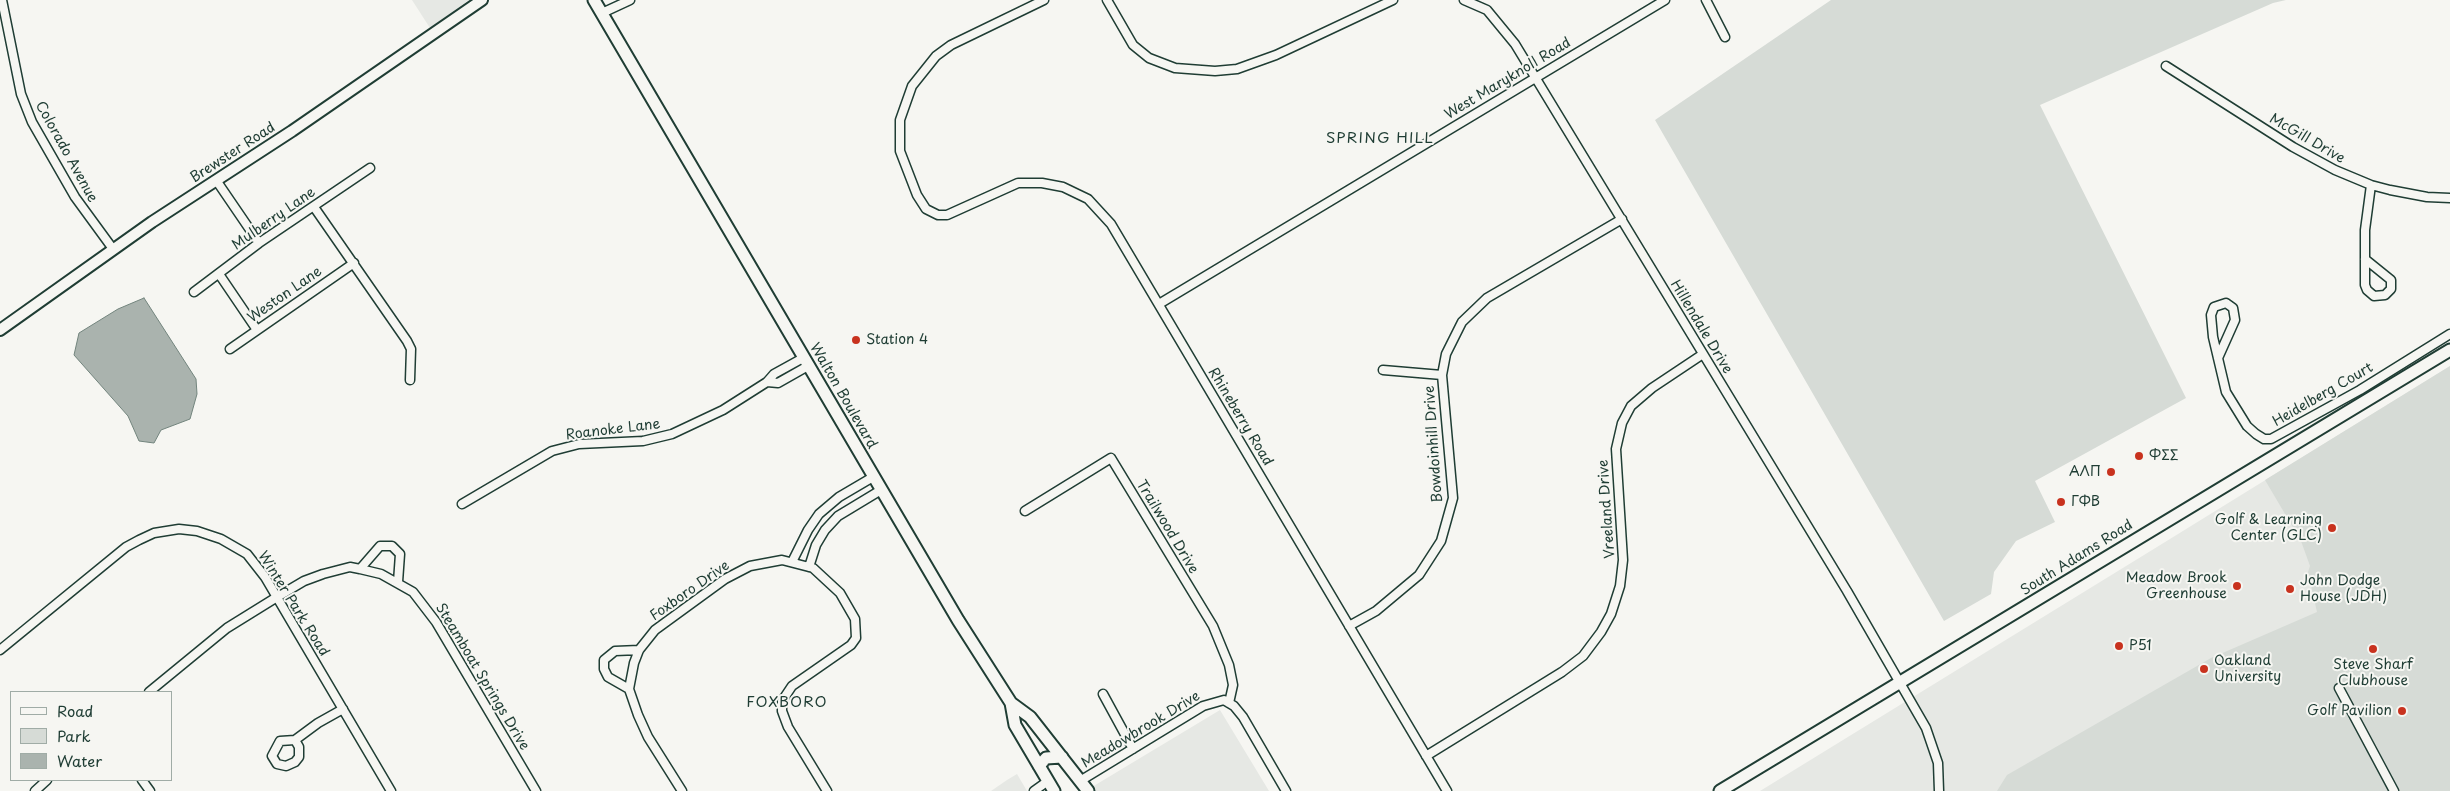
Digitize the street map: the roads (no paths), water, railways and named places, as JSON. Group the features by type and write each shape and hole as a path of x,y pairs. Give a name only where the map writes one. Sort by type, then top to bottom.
{"main road":[{"name":"Walton Boulevard","path":"594,0 958,620 1011,703 1030,716 1088,791"},
{"name":"South Adams Road","path":"1720,791 2450,350"},
{"path":"1011,703 1014,725 1051,786"},
{"path":"1039,766 1046,758 1062,757"}],"street":[{"name":"Colorado Avenue","path":"2,0 21,94 32,122 80,204 113,249"},
{"name":"Brewster Road","path":"0,330 113,249 292,132 482,0"},
{"path":"602,13 630,0"},
{"name":"Rhineberry Road","path":"1044,0 951,45 936,56 912,86 900,120 900,150 917,195 926,209 938,215 947,215 1018,183 1042,183 1063,186 1088,199 1111,224 1447,791"},
{"path":"1107,0 1133,45 1149,58 1175,68 1215,71 1237,69 1276,55 1393,0"},
{"name":"Hillendale Drive","path":"1464,0 1487,10 1515,44 1901,683 1933,746 1939,770 1939,791"},
{"name":"West Maryknoll Road","path":"1159,304 1665,0"},
{"path":"1706,0 1725,37"},
{"name":"McGill Drive","path":"2166,66 2318,162 2371,185 2410,194 2450,198"},
{"name":"Mulberry Lane","path":"194,292 259,243 370,168"},
{"path":"216,180 259,243"},
{"path":"2365,259 2391,280 2391,289 2385,295 2374,296 2367,290 2365,259 2366,212 2371,185"},
{"path":"314,206 406,341 410,349 410,380"},
{"name":"Bowdoinhill Drive","path":"1349,626 1376,611 1419,574 1440,541 1453,498 1442,375 1446,354 1462,322 1486,298 1622,219"},
{"name":"Weston Lane","path":"230,349 354,263"},
{"path":"219,274 256,330"},
{"name":"Heidelberg Court","path":"2218,358 2235,320 2234,308 2226,303 2214,307 2211,315 2218,358 2226,392 2235,410 2256,434 2264,439 2271,439 2360,390 2450,334"},
{"name":"Vreeland Drive","path":"1426,756 1562,672 1583,656 1601,632 1614,605 1620,586 1623,560 1616,449 1622,423 1631,406 1652,388 1702,354"},
{"name":"Roanoke Lane","path":"462,504 552,451 579,444 663,438 723,410 768,382 774,374 806,362"},
{"path":"1383,370 1442,375"},
{"name":"Trailwood Drive","path":"1024,511 1111,458 1213,626 1229,665 1234,685 1229,703"},
{"path":"792,562 808,530 819,514 839,497 873,477"},
{"path":"809,567 816,545 825,530 838,516 881,490"},
{"name":"Winter Park Road","path":"0,650 126,547 154,534 179,529 197,531 221,539 247,554 276,597 391,791"},
{"path":"360,569 380,546 392,546 400,554 398,582"},
{"name":"Foxboro Drive","path":"682,791 648,736 629,689 634,663 639,650 655,630 742,569 782,560 809,567 826,579 840,593 854,619 856,629 856,638 851,645 792,686 782,701 782,711 788,727 827,791"},
{"name":"Steamboat Springs Drive","path":"150,691 228,628 276,597 304,581 323,574 350,567 360,569 398,582 413,592 436,622 536,791"},
{"path":"629,689 608,677 604,669 604,660 615,651 639,650"},
{"path":"2339,688 2392,789"},
{"path":"1103,694 1133,749"},
{"name":"Meadowbrook Drive","path":"1080,781 1203,706 1224,700 1229,703"},
{"path":"1229,703 1243,717 1286,791"},
{"path":"295,740 318,723 343,710"},
{"path":"35,791 46,781"},
{"path":"1034,791 1051,786"}],"water":[{"path":"144,298 196,379 197,394 190,419 161,430 154,443 139,441 128,416 74,355 79,333 118,309"}],"place":[{"name":"Station 4","path":"856,340"},
{"name":"ΦΣΣ","path":"2139,456"},
{"name":"AΛΠ","path":"2111,472"},
{"name":"ΓΦB","path":"2061,502"},
{"name":"Golf & Learning Center (GLC)","path":"2332,528"},
{"name":"Meadow Brook Greenhouse","path":"2237,586"},
{"name":"John Dodge House (JDH)","path":"2290,589"},
{"name":"P51","path":"2119,646"},
{"name":"Steve Sharf Clubhouse","path":"2373,649"},
{"name":"Oakland University","path":"2204,669"},
{"name":"Golf Pavilion","path":"2402,711"}],"district":[{"name":"SPRING HILL","path":"1380,139"},
{"name":"FOXBORO","path":"787,703"}]}
